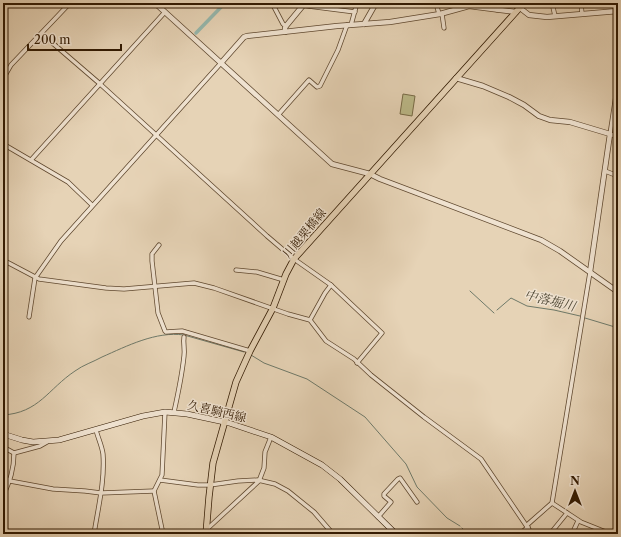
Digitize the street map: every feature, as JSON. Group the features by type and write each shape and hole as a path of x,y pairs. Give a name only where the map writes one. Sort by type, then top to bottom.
{"main road":[{"name":"川越栗橋線","path":"206,532 210,485 216,450 226,422 236,382 250,351 273,308 294,260 520,8"},
{"name":"久喜騎西線","path":"3,434 22,440 47,442 96,430 143,416 165,412 174,412 226,422 271,437 322,465 340,479 396,534"}],"street":[{"path":"3,78 11,65 70,3"},
{"path":"155,3 332,164 370,174 541,240 560,251 618,292"},
{"path":"272,3 283,24 286,26"},
{"path":"284,3 304,4 355,12"},
{"path":"278,115 309,80 317,87 320,86 355,12 357,3"},
{"path":"364,24 376,3"},
{"path":"436,3 441,14 444,28"},
{"path":"497,3 497,10"},
{"path":"552,3 555,16"},
{"path":"581,3 582,14"},
{"path":"285,32 286,26 304,4"},
{"path":"29,317 35,278 66,234 245,36 390,22 441,14 468,6 481,5 497,10 520,8 529,15 555,16 618,11"},
{"path":"31,160 164,12"},
{"path":"42,34 99,83 294,260 331,285 382,333 357,363"},
{"path":"456,78 483,86 509,97 540,116 550,120 570,122 618,137"},
{"path":"520,534 552,502 590,272 618,82"},
{"path":"3,144 68,182 92,205"},
{"path":"605,170 618,176"},
{"path":"159,245 152,254 158,313 166,332 188,332 250,351"},
{"path":"3,260 17,266 35,278 56,282 124,289 194,283 214,288 288,314 310,320 326,341 354,359 434,425 481,459 532,534"},
{"path":"236,270 257,272 284,280"},
{"path":"310,320 331,285"},
{"path":"174,412 179,391 184,354 184,337"},
{"path":"163,534 154,491 162,475 165,412"},
{"path":"94,534 101,494 103,452 96,430"},
{"path":"200,534 206,532 259,481 264,468 264,452 271,437"},
{"path":"3,446 14,453 40,446 47,442"},
{"path":"3,496 10,481 14,467 14,453"},
{"path":"3,477 10,481 53,490 85,491 101,494 154,491"},
{"path":"378,517 390,502 384,494 400,478 417,502"},
{"path":"160,480 198,485 238,481 259,481 275,484 288,491 314,512 333,534"},
{"path":"552,502 578,521 611,534"},
{"path":"550,534 567,513"},
{"path":"572,534 578,521"},
{"path":"596,534 598,530"}],"shaded area":[{"path":"403,94 415,96 412,116 400,114"}],"waterway":[{"path":"196,33 225,3"},
{"path":"470,291 494,313"},
{"name":"中落堀川","path":"497,310 511,298 527,306 580,316"},
{"name":"中落堀川","path":"585,318 618,329"},
{"path":"3,415 26,410 81,367 121,348 152,337 173,334 184,335 244,352"},
{"path":"251,355 264,363 307,379 365,417 406,464 417,487 447,518 460,526"},
{"path":"462,528 468,534"}]}
